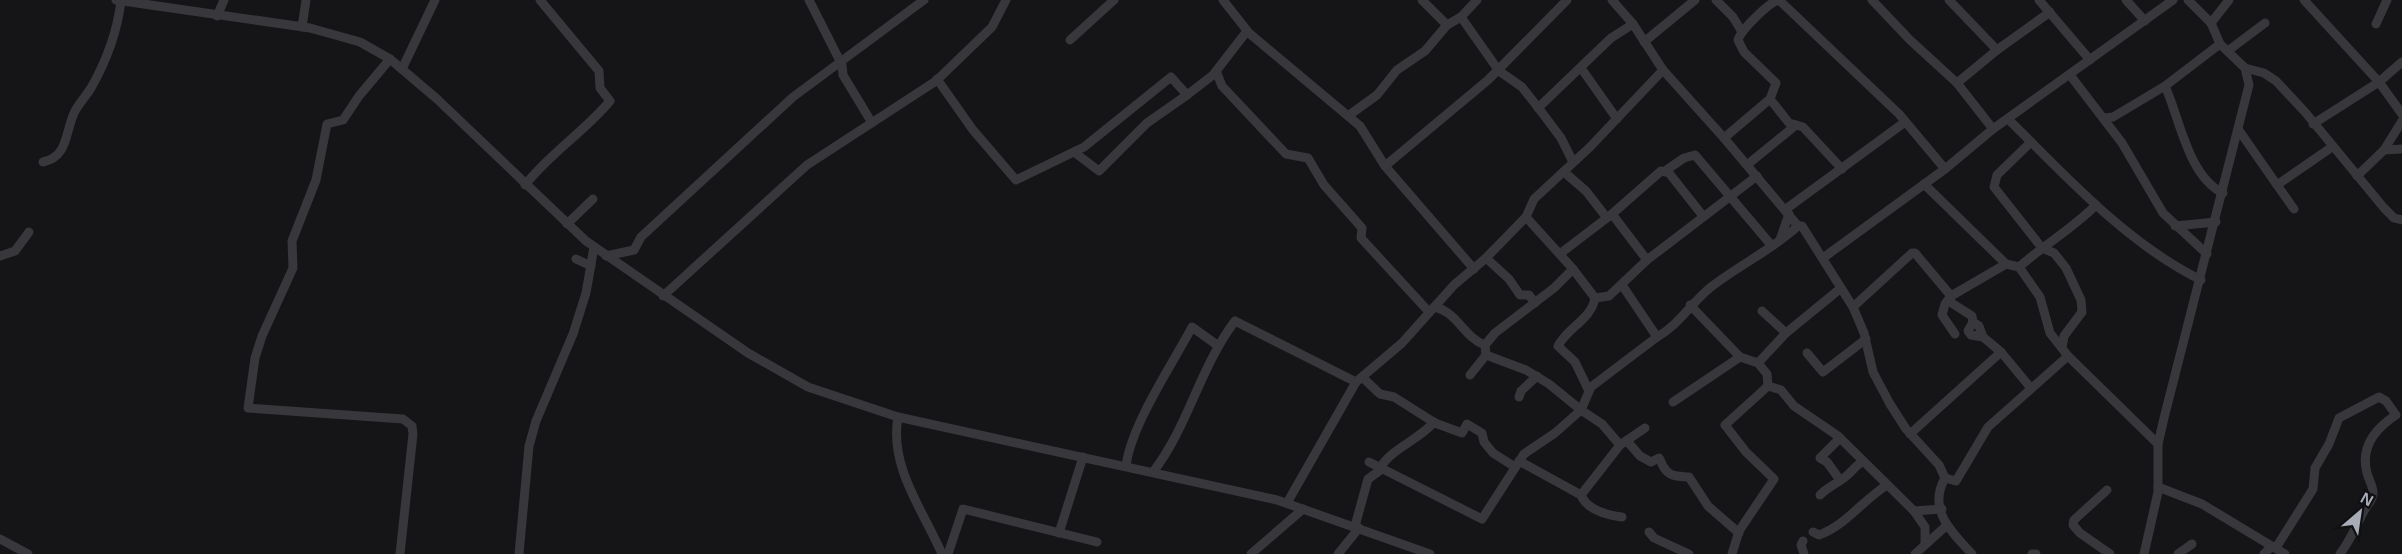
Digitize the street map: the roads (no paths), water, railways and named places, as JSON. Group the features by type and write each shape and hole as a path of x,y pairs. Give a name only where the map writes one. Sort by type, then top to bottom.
{"street":[{"path":"44,162 52,161 62,150 74,112 90,90 112,49 119,0 302,27 349,37 402,69 459,118 525,185 594,247 748,353 795,381 848,402 898,417 1287,503 1425,553"},
{"path":"217,16 224,0"},
{"path":"302,27 306,0"},
{"path":"402,69 435,0"},
{"path":"525,185 541,165 591,123 610,101 600,88 599,71 540,0"},
{"path":"809,0 841,63 843,75 872,123"},
{"path":"606,256 634,250 641,237 793,97 924,0"},
{"path":"663,296 807,165 937,79 992,27 1005,0"},
{"path":"1070,39 1114,0"},
{"path":"1223,0 1247,31 1331,105 1360,126 1385,166 1474,269"},
{"path":"1422,0 1447,25"},
{"path":"1348,116 1377,95 1397,70 1425,51 1447,25 1461,17 1477,0"},
{"path":"1385,166 1498,70 1567,0"},
{"path":"1612,0 1633,24 1663,70 1788,211 1798,226 1804,228 1853,307 1866,339 1873,372 1910,434 1939,465 1945,478 1956,481 1988,427 2065,352 2064,336 2082,312 2081,300 2058,257 2042,248 1995,187 1994,181 2031,142"},
{"path":"1644,42 1695,0"},
{"path":"1716,0 1733,17 1742,32"},
{"path":"1724,138 1770,99 1776,83 1744,52 1738,40 1742,32 1773,2 1779,0 1905,122 1945,169"},
{"path":"1872,0 1910,40 1957,83 1993,129"},
{"path":"1949,0 1997,50"},
{"path":"2039,0 2090,60"},
{"path":"2126,0 2145,21"},
{"path":"1823,258 1945,169 1993,129 2173,0"},
{"path":"2144,554 2158,488 2158,444 2249,86 2244,68 2224,47 2211,23 2188,0"},
{"path":"2211,23 2229,0"},
{"path":"2304,0 2379,82 2402,114"},
{"path":"2376,24 2387,0"},
{"path":"1957,83 1997,50 2050,12"},
{"path":"1461,17 1498,70 1522,87 1561,138 1573,162"},
{"path":"2105,118 2113,117 2265,23"},
{"path":"1538,108 1611,38 1633,24"},
{"path":"1074,152 1099,171 1147,123 1216,71 1247,31"},
{"path":"390,60 359,96 343,120 327,124 316,180 292,241 293,268 262,336 255,358 248,408 372,415 408,422 412,426 412,434 400,554"},
{"path":"2313,124 2379,82 2402,62"},
{"path":"1581,68 1617,120"},
{"path":"2244,68 2264,73 2276,81 2305,112 2389,213 2402,220"},
{"path":"1287,503 1359,380 1402,343 1431,310 1486,258 1526,217 1534,199 1617,120 1663,70"},
{"path":"1216,71 1222,86 1286,154 1308,158 1324,185 1362,228 1361,238 1431,310 1448,312 1486,350 1537,376 1602,424 1640,456 1651,462 1659,458 1663,461 1668,473 1674,477 1689,477 1708,506 1739,533"},
{"path":"2070,75 2105,118 2163,213 2206,254"},
{"path":"937,79 973,130 1016,180 1084,147 1171,77 1187,95"},
{"path":"2165,86 2196,164 2211,186 2223,193"},
{"path":"1770,99 1787,121 1803,127 1842,169"},
{"path":"2008,119 2096,206 2177,268 2201,280"},
{"path":"2357,176 2384,150 2402,121"},
{"path":"1776,243 1788,211 1905,122"},
{"path":"1747,165 1796,124"},
{"path":"2238,129 2295,209"},
{"path":"2277,185 2332,147"},
{"path":"2384,150 2402,150"},
{"path":"1561,253 1609,216 1661,171 1665,171 1683,158 1695,155 1730,196 1776,243"},
{"path":"1665,171 1703,216"},
{"path":"1564,172 1586,191 1647,260"},
{"path":"1596,298 1609,296 1647,260 1756,176"},
{"path":"1924,184 2006,264 2019,267 2040,297 2050,333 2065,352 2158,444"},
{"path":"567,224 592,199"},
{"path":"2019,267 2077,224 2096,206"},
{"path":"1526,217 1561,253 1596,298"},
{"path":"2175,226 2216,222"},
{"path":"1369,462 1482,519 1524,454 1581,410 1589,391 1619,364 1644,350 1657,337 1672,329 1690,305 1713,285 1798,226"},
{"path":"0,256 15,251 28,232"},
{"path":"519,554 529,446 536,422 573,334 594,247"},
{"path":"1853,307 1912,253 1951,296"},
{"path":"1486,258 1509,279 1520,296 1529,295 1535,303"},
{"path":"576,259 591,266"},
{"path":"1955,333 1942,315 1945,304 1951,296 2006,264"},
{"path":"1470,375 1495,333 1535,303 1573,268"},
{"path":"1622,285 1657,337"},
{"path":"1758,363 1786,333 1841,288"},
{"path":"1951,296 1950,302 1972,316 1973,322 1979,326 1983,337 2001,352 2030,387"},
{"path":"1589,391 1575,362 1558,346 1564,336 1593,310 1596,298"},
{"path":"1690,305 1740,357 1758,363 1767,374 1768,386"},
{"path":"1762,311 1786,333"},
{"path":"1153,472 1166,455 1217,345 1234,321 1359,380 1380,394 1407,404 1434,422 1462,433 1467,424 1482,433 1484,442 1493,453 1581,495 1584,501 1606,514 1622,518"},
{"path":"1126,466 1128,452 1154,396 1192,327 1217,345"},
{"path":"1807,352 1823,372 1866,339"},
{"path":"1910,434 2001,352"},
{"path":"1673,402 1740,357"},
{"path":"1519,397 1521,390 1537,376"},
{"path":"1768,386 1781,390 1789,402 1840,438 1914,511 1925,527 1926,544"},
{"path":"1732,554 1739,533 1774,479 1746,452 1725,425 1768,386"},
{"path":"2267,550 2277,546 2313,489 2315,468 2329,444 2339,418 2379,397 2386,401 2396,416 2372,434 2369,442 2367,473 2373,490 2373,498 2365,510 2351,543 2340,554"},
{"path":"898,417 896,428 900,461 906,480 942,554"},
{"path":"1338,554 1357,527 1368,479 1381,468 1385,460 1428,430 1434,422"},
{"path":"1581,495 1623,443 1645,428"},
{"path":"1840,438 1820,458 1830,465 1840,480"},
{"path":"1059,533 1083,457"},
{"path":"1820,495 1832,483 1840,480 1863,461"},
{"path":"1945,478 1938,491 1946,526 1972,554"},
{"path":"1813,532 1819,536 1831,531 1854,509 1887,485"},
{"path":"2158,488 2202,504 2267,550 2285,554"},
{"path":"2107,490 2074,520 2073,525 2080,533 2110,554"},
{"path":"948,554 963,509 1097,542"},
{"path":"1251,554 1303,509"},
{"path":"1914,511 1942,509"},
{"path":"1915,554 1946,526"},
{"path":"1649,532 1654,538 1689,554"},
{"path":"0,539 28,554"},
{"path":"1803,541 1801,545 1804,554"},
{"path":"2178,554 2192,544"}]}
